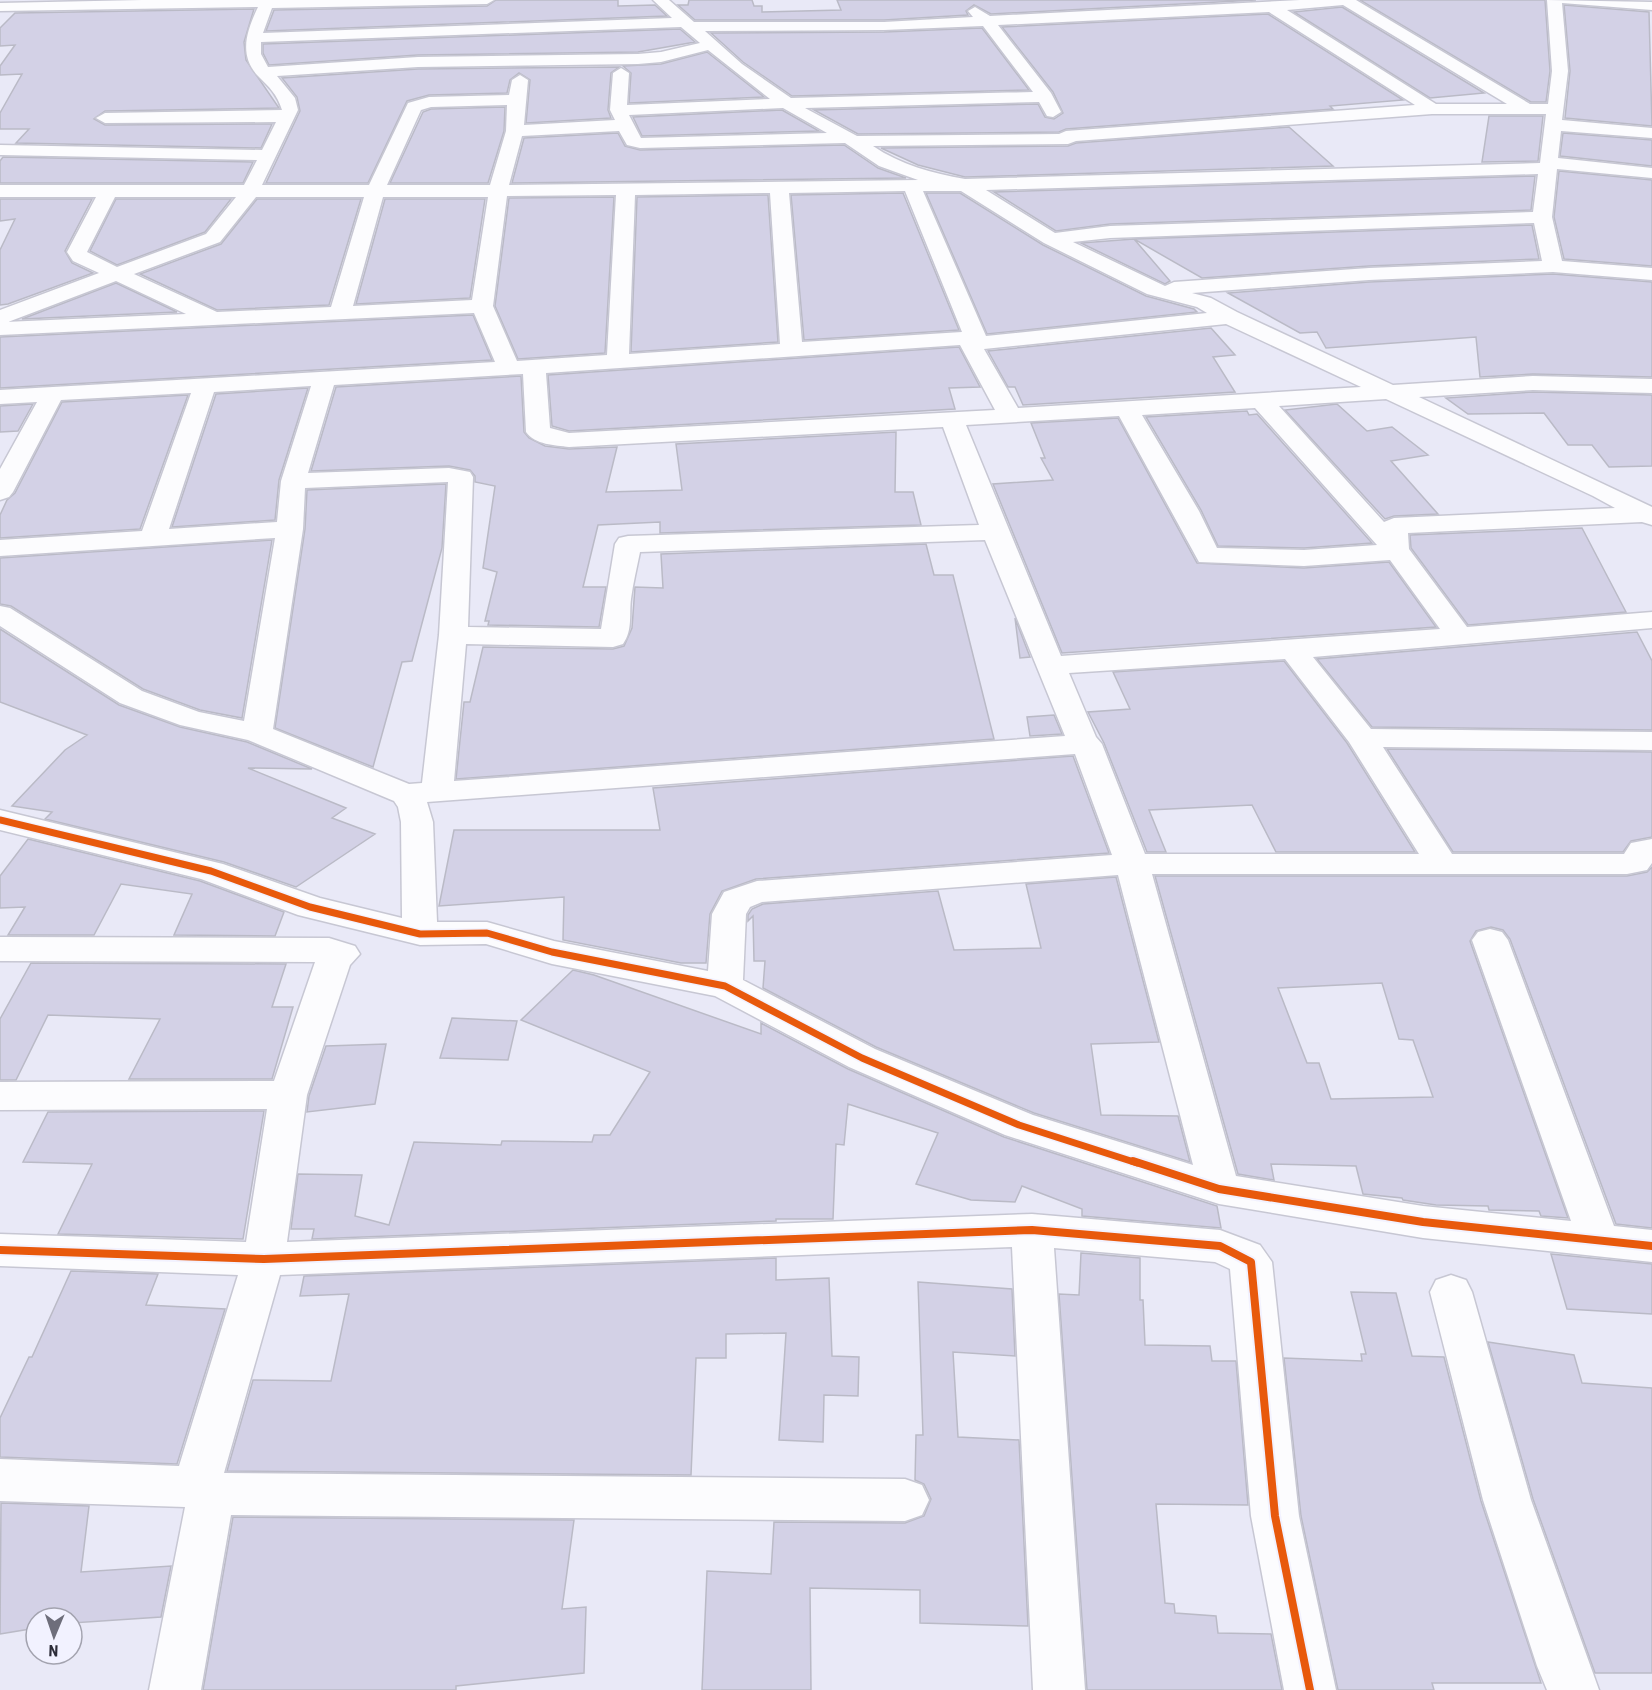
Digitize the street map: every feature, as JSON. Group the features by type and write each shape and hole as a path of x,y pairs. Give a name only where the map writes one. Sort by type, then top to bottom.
{"street":[{"path":"0,7 98,3 487,0"},
{"path":"660,0 736,67 787,103 885,162 927,177 965,185 1051,239 1154,290 1204,302 1229,317 1650,515"},
{"path":"252,38 392,32 575,19 687,24 885,26 1217,5 1272,7 1346,0 1449,60 1525,108 1556,117 1652,133"},
{"path":"1553,266 1542,217 1560,71 1554,0"},
{"path":"1565,0 1652,6"},
{"path":"347,1 358,18 392,32"},
{"path":"0,317 213,238 250,192 290,110 289,101 255,62 252,38 268,2"},
{"path":"964,2 988,3"},
{"path":"964,2 987,21 1045,97 1093,182"},
{"path":"1272,7 1432,109"},
{"path":"779,8 783,25"},
{"path":"263,72 418,62 598,61 661,57 711,45"},
{"path":"521,76 665,73 661,57"},
{"path":"521,76 598,61"},
{"path":"715,69 736,67"},
{"path":"621,73 622,118 633,141 640,143 1067,138 1432,109 1525,108"},
{"path":"509,368 482,306 498,191 515,131 516,100 521,76"},
{"path":"515,131 622,118 787,103 1045,97"},
{"path":"340,314 375,192 414,107 419,104 516,100"},
{"path":"105,118 286,117"},
{"path":"0,150 267,155"},
{"path":"0,191 375,192 912,186 1549,166 1652,173"},
{"path":"912,186 973,340 1010,416"},
{"path":"779,187 791,348"},
{"path":"618,360 626,189"},
{"path":"108,192 77,252 88,264 117,273 216,319"},
{"path":"1051,239 1110,232 1542,217"},
{"path":"1154,290 1252,281 1553,266 1652,274"},
{"path":"0,329 482,306"},
{"path":"0,397 534,367 791,348 973,340 1229,317"},
{"path":"534,367 538,432 550,437 569,440 1010,416 1533,383 1652,386"},
{"path":"256,733 290,529 293,481 325,378"},
{"path":"153,538 205,385"},
{"path":"0,492 53,394"},
{"path":"1261,400 1407,563 1460,637"},
{"path":"1126,408 1186,511 1208,556 1304,558 1396,552"},
{"path":"952,419 995,532 1050,665 1084,744 1087,744 1132,864 1219,1189"},
{"path":"293,481 449,475 461,477 453,635 437,791"},
{"path":"1396,552 1394,526 1650,515"},
{"path":"0,548 290,529"},
{"path":"453,635 613,638 619,612 617,602 628,544 995,532"},
{"path":"0,614 131,698 191,719 256,733 405,794 1084,744"},
{"path":"1050,665 1293,650 1652,620"},
{"path":"1293,650 1362,738 1442,864"},
{"path":"1362,738 1652,741"},
{"path":"405,794 414,806 417,822 420,934"},
{"path":"0,820 211,871 310,907 420,934 488,933 552,952 725,986 862,1058 1019,1125 1219,1189 1423,1222 1652,1246"},
{"path":"725,986 729,914 736,900 757,892 1132,864 1627,864 1635,863 1643,850 1652,849"},
{"path":"1490,940 1598,1239"},
{"path":"0,949 328,950 342,954 334,958 288,1095 264,1259 204,1491 175,1690"},
{"path":"0,1096 288,1095"},
{"path":"1032,1230 1059,1690"},
{"path":"0,1250 264,1259 1032,1230 1220,1246 1251,1262 1275,1516 1310,1690"},
{"path":"1451,1292 1507,1500 1573,1690"},
{"path":"0,1480 204,1491 906,1500"}],"building":[{"path":"496,0 618,0 618,6 655,5 667,16 266,31 274,10 487,6"},
{"path":"689,0 752,0 754,6 762,6 762,12 841,10 837,0 1256,0 991,14 974,5 966,11 968,15 884,20 695,20 678,5 688,5"},
{"path":"1360,0 1545,0 1550,71 1546,102 1531,102"},
{"path":"1564,5 1649,12 1652,126 1565,118 1570,71"},
{"path":"1342,7 1484,93 1430,98 1294,12"},
{"path":"254,9 244,42 246,60 279,108 105,111 94,119 105,125 272,124 261,148 16,143 29,129 0,129 0,113 22,74 0,75 0,66 15,45 0,46 0,28 15,13"},
{"path":"1268,14 1403,100 1330,106 1333,109 1066,129 1059,132 858,134 814,110 1038,104 1045,117 1054,119 1063,113 1053,92 1002,27"},
{"path":"982,28 1029,90 792,96 743,62 711,33 884,32"},
{"path":"680,29 695,42 638,52 418,55 269,65 263,53 263,44"},
{"path":"707,52 764,97 629,103 631,73 623,66 661,64"},
{"path":"619,67 611,73 608,110 611,118 526,123 530,80 519,73 510,80 507,93 429,95 407,101 368,183 266,183 300,111 297,97 282,78 418,69"},
{"path":"505,107 504,131 488,183 390,183 423,112 431,109"},
{"path":"782,110 819,131 642,136 633,117"},
{"path":"1489,116 1543,116 1538,161 1482,162"},
{"path":"1289,127 1333,166 965,177 918,165 881,148 1068,146 1076,143"},
{"path":"618,133 625,146 640,150 844,145 878,168 906,178 512,183 524,138"},
{"path":"1563,133 1652,140 1652,166 1560,156"},
{"path":"3,157 253,162 243,183 0,183 0,161"},
{"path":"1559,171 1652,180 1652,266 1564,259 1554,217"},
{"path":"1535,176 1531,210 1110,224 1056,231 994,192"},
{"path":"903,193 959,330 804,340 791,195"},
{"path":"926,193 960,193 1043,245 1146,296 1194,309 1197,312 987,334"},
{"path":"768,195 778,342 631,352 637,197"},
{"path":"614,197 605,353 518,359 495,306 509,198"},
{"path":"0,199 92,199 65,251 72,263 93,273 0,305 0,250 15,219 0,221"},
{"path":"116,199 231,199 205,232 117,265 90,251"},
{"path":"257,199 361,199 329,305 217,310 140,274 221,244"},
{"path":"385,199 485,199 470,298 356,304"},
{"path":"1532,225 1539,259 1369,266 1202,278 1134,239"},
{"path":"1134,239 1170,281 1165,284 1081,243"},
{"path":"1553,274 1652,282 1652,377 1533,374 1480,377 1476,337 1326,348 1317,332 1300,333 1228,293 1369,282"},
{"path":"116,283 177,312 22,319"},
{"path":"473,315 492,360 0,388 0,337"},
{"path":"1211,328 1235,355 1213,357 1235,392 1023,405 1015,387 1008,387 988,351"},
{"path":"959,347 980,387 949,388 955,409 569,431 552,426 548,375"},
{"path":"521,376 524,432 529,438 545,446 569,449 617,447 606,492 682,490 676,444 896,432 895,492 913,492 921,525 660,533 660,522 598,525 583,587 606,587 599,627 488,625 489,621 485,621 497,572 483,568 495,486 475,482 475,476 470,470 449,466 311,471 336,387"},
{"path":"308,388 279,480 275,520 172,527 216,394"},
{"path":"1533,392 1652,395 1652,466 1609,467 1592,445 1568,445 1544,413 1468,414 1446,398"},
{"path":"188,395 140,529 0,538 0,515 7,500 15,493 62,402"},
{"path":"33,404 18,431 0,432 0,406"},
{"path":"1337,404 1367,431 1392,427 1428,455 1391,461 1438,514 1394,516 1385,519 1285,410"},
{"path":"1247,411 1249,415 1257,414 1372,543 1304,548 1218,546 1201,510 1146,417"},
{"path":"1118,418 1197,563 1304,568 1389,562 1436,627 1062,653 993,484 1053,480 1041,458 1045,458 1031,423"},
{"path":"446,484 442,548 412,661 402,662 373,767 275,728 305,529 307,490"},
{"path":"1582,528 1626,612 1468,625 1411,548 1410,535"},
{"path":"272,540 242,718 200,710 143,689 11,606 0,604 0,558"},
{"path":"926,544 934,575 953,575 994,739 456,779 464,702 470,702 483,647 613,649 624,646 632,628 635,587 663,588 661,554"},
{"path":"1015,618 1030,657 1020,658"},
{"path":"0,629 119,705 180,727 247,742 312,769 248,768 346,808 332,818 375,834 296,887 224,862 45,819 52,812 12,806 65,750 87,735 0,702"},
{"path":"1637,632 1652,661 1652,730 1372,727 1317,659"},
{"path":"1284,661 1347,743 1415,852 1276,852 1252,805 1149,810 1166,852 1147,852 1104,743 1088,712 1130,709 1113,672"},
{"path":"1054,715 1062,734 1030,736 1027,717"},
{"path":"1387,749 1652,752 1652,837 1631,841 1623,852 1453,852"},
{"path":"1073,756 1109,853 756,879 722,891 710,914 706,963 681,963 563,940 564,897 439,906 454,830 660,830 653,788"},
{"path":"28,839 200,881 284,912 275,936 174,935 192,894 121,884 94,935 8,935 25,907 0,908 0,876"},
{"path":"1652,867 1652,1228 1616,1224 1510,939 1503,930 1491,927 1476,931 1470,941 1568,1218 1541,1216 1539,1211 1489,1210 1488,1206 1436,1205 1402,1198 1363,1194 1356,1166 1271,1164 1274,1180 1238,1174 1155,876 1627,876 1647,872","holes":["1382,983 1399,1039 1413,1040 1433,1097 1331,1099 1319,1063 1307,1063 1278,988"]},
{"path":"1116,877 1159,1042 1091,1044 1101,1115 1178,1116 1190,1162 1034,1113 876,1047 763,988 765,961 754,961 753,916 748,921 748,915 752,909 763,904 938,891 954,950 1041,948 1026,884"},
{"path":"31,963 286,964 272,1007 293,1007 272,1079 129,1079 160,1019 48,1015 16,1080 0,1080 0,1019"},
{"path":"573,970 594,975 761,1034 761,1023 848,1069 1004,1137 1217,1206 1221,1228 1082,1216 1082,1209 1022,1186 1015,1202 971,1200 916,1184 938,1133 848,1104 844,1145 836,1144 833,1219 776,1219 776,1221 312,1239 314,1229 291,1229 298,1174 362,1175 355,1216 389,1225 414,1142 501,1145 502,1141 592,1142 594,1135 610,1135 650,1072 521,1020"},
{"path":"452,1018 517,1021 508,1060 440,1058"},
{"path":"386,1044 375,1104 307,1112 309,1096 326,1046"},
{"path":"264,1111 243,1239 58,1234 92,1164 23,1162 48,1112"},
{"path":"1081,1253 1140,1258 1140,1300 1143,1300 1145,1345 1210,1346 1212,1361 1236,1361 1248,1505 1156,1504 1165,1603 1174,1604 1175,1613 1216,1616 1218,1633 1271,1634 1282,1690 1087,1690 1059,1294 1079,1295"},
{"path":"1551,1254 1652,1264 1652,1314 1567,1309"},
{"path":"776,1258 776,1280 829,1278 832,1356 859,1357 858,1396 824,1395 823,1442 779,1440 786,1333 726,1334 726,1358 696,1358 691,1475 227,1471 253,1380 331,1381 349,1294 300,1296 304,1276"},
{"path":"71,1271 158,1274 146,1305 225,1309 177,1464 0,1457 0,1418 29,1357 32,1357"},
{"path":"918,1282 1012,1289 1015,1356 953,1352 958,1437 1019,1440 1028,1626 920,1623 920,1590 810,1588 811,1690 702,1690 707,1571 771,1574 774,1522 905,1523 924,1516 931,1499 924,1484 915,1480 916,1435 923,1435"},
{"path":"1351,1292 1396,1293 1412,1356 1444,1357 1481,1501 1541,1683 1432,1683 1434,1690 1338,1690 1301,1516 1284,1358 1362,1361 1361,1354 1366,1354"},
{"path":"1488,1342 1574,1355 1582,1383 1652,1388 1652,1673 1595,1673 1533,1499"},
{"path":"1,1503 89,1506 81,1572 171,1566 161,1617 84,1622 84,1606 24,1606 24,1630 0,1634"},
{"path":"233,1517 574,1520 562,1609 586,1607 584,1673 456,1686 456,1690 203,1690"}],"cycle path":[{"path":"0,820 211,871 310,907 420,934 487,933 552,952 725,986 862,1058 1019,1125 1219,1189 1423,1222 1652,1246"},
{"path":"0,1250 264,1259 1032,1230 1220,1246 1251,1262 1275,1516 1310,1690"}]}
